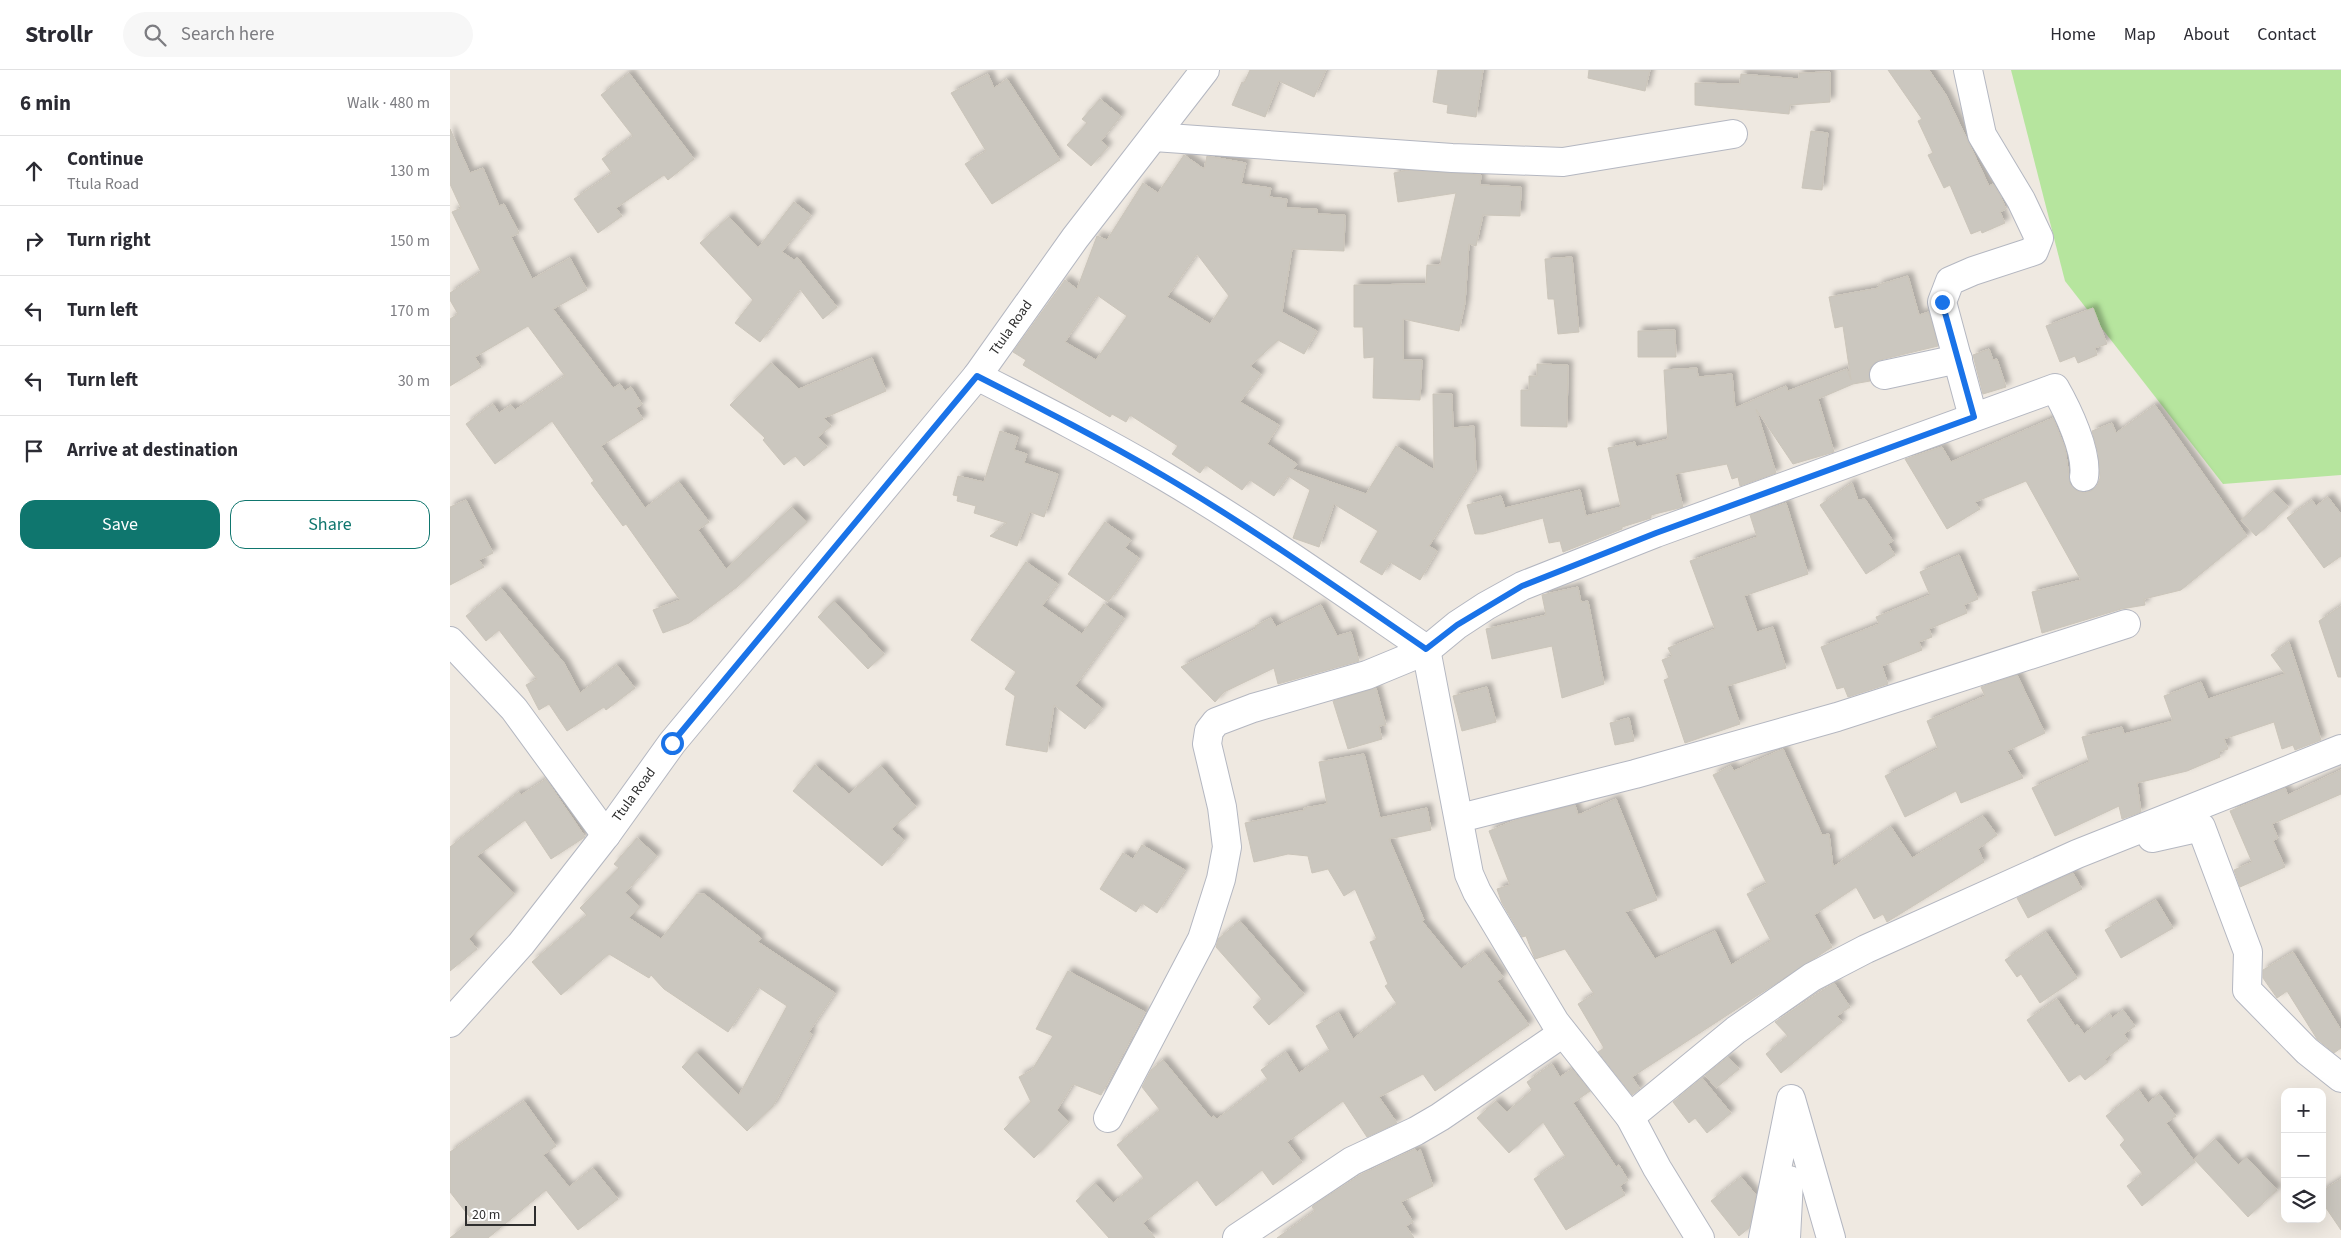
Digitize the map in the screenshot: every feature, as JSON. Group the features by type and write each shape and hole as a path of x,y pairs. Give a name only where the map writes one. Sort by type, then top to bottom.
{"street":[{"name":"Ttula Road","path":"450,1023 521,944 606,835 672,743 977,376 1075,238 1205,70"},
{"path":"1968,70 1982,135 2021,200 2039,238 2034,251 1973,271 1950,281 1942,302 1974,417"},
{"path":"1154,137 1452,158 1563,162 1733,134"},
{"path":"1884,375 1958,359"},
{"path":"977,376 1081,429 1165,477 1264,539 1426,649 1460,818 1469,874 1477,892 1563,1033 1630,1116 1657,1168 1700,1238"},
{"path":"1108,1118 1202,939 1221,879 1227,848 1222,807 1207,744 1210,731 1216,722 1228,716 1367,675 1426,649 1464,621 1522,586 1656,533 2054,388 2064,404 2086,465 2084,477"},
{"path":"1460,818 1635,774 1837,717 2126,624"},
{"path":"450,641 514,708 606,835"},
{"path":"1630,1116 1736,1030 1812,978 1866,949 2077,854 2341,749"},
{"path":"2077,854 2201,827 2248,952 2247,990 2307,1051 2341,1078"},
{"path":"1237,1238 1336,1171 1440,1117 1563,1033"},
{"path":"1764,1238 1791,1099"},
{"path":"1786,1238 1791,1099"},
{"path":"1791,1099 1831,1238"}],"green space":[{"path":"2011,70 2341,70 2341,475 2223,484 2065,281"}],"building":[{"path":"1250,70 1326,70 1314,97 1279,81 1265,117 1232,105 1242,82 1244,83"},
{"path":"1438,70 1483,70 1476,117 1447,113 1448,105 1433,102"},
{"path":"1589,70 1650,70 1645,91 1588,78"},
{"path":"1888,70 1929,70 1946,95 1989,186 1993,184 2000,195 2006,209 2000,212 2005,223 1982,233 1981,230 1971,234 1950,185 1944,188 1928,155 1933,153 1918,121 1922,119"},
{"path":"1830,72 1830,102 1790,105 1789,114 1695,105 1695,83 1740,84 1741,74 1799,79 1799,73"},
{"path":"629,73 694,159 668,180 664,175 616,208 622,216 598,233 574,199 612,173 602,159 633,136 601,95"},
{"path":"988,74 994,88 1007,79 1060,160 992,204 965,164 986,151 951,93"},
{"path":"1100,99 1121,116 1101,141 1108,147 1091,166 1067,145 1087,123 1082,119"},
{"path":"450,129 470,173 483,168 499,206 504,204 519,233 511,237 532,279 570,258 587,290 553,309 613,388 620,384 625,391 631,387 642,404 636,408 643,419 601,446 645,508 679,482 709,522 698,530 726,569 792,507 807,522 737,587 689,623 663,633 653,610 680,600 626,524 623,526 591,483 594,481 552,421 495,464 466,424 493,404 499,413 511,405 515,410 565,376 528,326 475,357 481,367 450,386 450,319 458,314 450,300 450,293 481,272 452,212 461,208 450,184"},
{"path":"1811,131 1828,133 1822,190 1802,188"},
{"path":"1184,155 1204,169 1207,156 1246,163 1241,184 1271,188 1269,197 1287,199 1286,208 1317,209 1317,214 1345,215 1344,251 1292,249 1282,312 1317,331 1304,354 1278,340 1250,366 1261,374 1240,402 1279,425 1267,444 1297,464 1293,469 1366,494 1396,446 1434,470 1433,394 1452,394 1453,428 1474,426 1476,471 1429,546 1437,551 1420,580 1390,562 1382,575 1360,562 1378,531 1334,504 1319,547 1293,538 1310,490 1288,476 1274,496 1250,480 1242,490 1206,465 1200,473 1172,454 1178,446 1130,415 1126,422 1112,414 1110,417 1023,365 1026,360 1013,352 1065,280 1077,289 1097,236 1107,240 1143,183 1158,193","holes":["1197,254 1229,296 1210,324 1167,297","1097,295 1127,316 1096,360 1065,342"]},
{"path":"1407,170 1481,175 1480,185 1521,187 1520,216 1483,215 1476,246 1469,244 1465,303 1459,331 1403,319 1403,360 1422,360 1420,400 1373,398 1374,357 1364,358 1363,327 1354,327 1354,285 1426,284 1427,265 1440,265 1456,193 1398,202 1394,173"},
{"path":"794,202 811,215 782,252 794,260 797,257 837,307 823,319 800,289 760,342 735,323 753,300 700,243 729,217 758,248"},
{"path":"1572,257 1579,332 1558,334 1554,299 1548,299 1545,259"},
{"path":"1908,276 1919,315 1929,312 1938,346 1880,360 1873,364 1869,370 1870,381 1853,384 1818,399 1834,452 1793,464 1756,409 1776,473 1740,486 1738,477 1732,479 1727,464 1675,474 1683,507 1651,515 1651,518 1622,527 1622,529 1563,552 1560,541 1549,543 1543,518 1483,534 1475,534 1467,505 1501,496 1505,508 1580,490 1586,516 1621,507 1608,448 1635,442 1636,447 1668,439 1664,370 1697,368 1698,377 1732,374 1735,408 1786,386 1788,391 1847,369 1851,380 1843,326 1835,328 1829,297 1879,288 1878,285"},
{"path":"2093,308 2107,344 2095,348 2097,355 2078,363 2075,356 2060,362 2046,326"},
{"path":"1675,330 1676,357 1638,357 1638,331"},
{"path":"1989,349 1993,360 1997,359 2006,387 1983,394 1973,355"},
{"path":"872,358 886,391 824,418 831,426 818,437 827,447 804,466 795,456 784,465 763,440 765,438 730,405 771,363 799,389"},
{"path":"1537,364 1568,365 1567,427 1521,426 1521,390 1529,390 1529,376 1537,376"},
{"path":"2155,405 2247,536 2181,590 2144,599 2145,605 2121,609 2042,633 2032,592 2081,580 2026,481 1975,502 1980,509 1947,529 1905,459 1942,447 1951,462 2053,418 2065,448 2070,484 2076,490 2084,493 2091,491 2097,486 2100,478 2098,453 2092,431 2112,423 2116,433"},
{"path":"1000,431 1018,437 1014,450 1027,454 1024,463 1058,474 1044,517 1030,512 1017,546 990,536 1007,523 974,513 976,506 957,501 958,496 953,495 958,476 984,482"},
{"path":"1852,483 1858,500 1865,499 1893,541 1888,544 1895,555 1866,574 1820,505"},
{"path":"2273,491 2288,507 2256,536 2241,520"},
{"path":"2328,497 2341,514 2341,556 2324,568 2287,518 2312,500 2316,506"},
{"path":"466,500 493,553 479,560 484,567 450,585 450,507"},
{"path":"1786,503 1808,574 1744,596 1757,632 1773,627 1786,668 1727,686 1740,724 1685,743 1664,680 1669,678 1662,660 1672,656 1668,648 1715,629 1690,561 1757,537 1750,515"},
{"path":"1105,522 1131,540 1125,548 1139,558 1108,602 1068,574"},
{"path":"1959,555 1978,599 1964,605 1967,613 1929,629 1932,637 1919,642 1922,650 1882,666 1888,684 1848,697 1844,687 1837,689 1821,647 1879,624 1876,617 1930,595 1920,572"},
{"path":"1026,562 1058,584 1042,606 1082,634 1104,604 1124,618 1075,686 1102,708 1085,729 1054,705 1047,752 1006,745 1015,696 1005,689 1016,672 971,640"},
{"path":"1578,587 1581,602 1588,601 1604,684 1562,698 1552,646 1492,659 1486,629 1546,615 1542,595"},
{"path":"501,588 564,663 580,693 617,665 635,688 606,710 604,707 567,731 549,704 539,710 526,685 537,679 499,630 486,641 466,616"},
{"path":"834,601 884,654 868,669 818,617"},
{"path":"1321,605 1337,636 1351,632 1359,661 1278,684 1274,668 1224,692 1215,702 1181,667 1256,629 1255,626 1271,618 1276,627"},
{"path":"2341,606 2341,677 2338,677 2319,621"},
{"path":"2289,642 2321,740 2295,750 2293,745 2282,749 2274,722 2224,739 2228,749 2219,752 2220,757 2187,771 2137,783 2141,812 2122,819 2119,806 2055,836 2032,788 2089,762 2082,737 2122,727 2124,734 2173,721 2164,696 2201,682 2208,699 2285,674 2271,655"},
{"path":"2017,675 2045,733 2007,751 2023,778 1961,803 1956,791 1905,817 1885,776 1938,749 1927,721 1985,696 1981,687"},
{"path":"1487,687 1496,722 1462,731 1453,696"},
{"path":"1376,688 1386,725 1379,726 1382,739 1348,749 1333,701"},
{"path":"1629,718 1634,741 1615,745 1610,723"},
{"path":"1783,749 1822,835 1829,834 1833,867 1891,827 1912,858 1983,816 1997,835 1978,849 1984,862 1887,922 1883,914 1874,919 1856,887 1814,915 1832,947 1632,1077 1640,1089 1632,1095 1598,1052 1604,1048 1578,1004 1594,994 1565,949 1535,959 1526,936 1522,937 1502,903 1497,889 1510,885 1489,831 1516,820 1575,805 1578,815 1616,799 1657,900 1625,912 1655,959 1715,931 1731,965 1771,941 1747,894 1767,884 1713,775 1731,766 1734,771"},
{"path":"1364,754 1380,818 1427,808 1431,830 1389,839 1424,920 1422,921 1461,969 1484,952 1503,977 1497,981 1529,1025 1435,1091 1423,1074 1379,1097 1397,1123 1367,1137 1343,1101 1287,1142 1302,1162 1273,1185 1262,1170 1216,1206 1197,1180 1143,1223 1155,1238 1109,1238 1076,1201 1095,1183 1113,1203 1144,1178 1117,1145 1160,1110 1142,1087 1151,1070 1163,1060 1211,1118 1214,1116 1217,1119 1268,1080 1261,1070 1286,1052 1299,1073 1330,1051 1316,1026 1339,1013 1353,1039 1397,1004 1385,986 1388,984 1370,942 1377,939 1355,889 1344,896 1328,869 1312,873 1308,856 1288,854 1254,862 1245,823 1327,804 1319,762"},
{"path":"815,765 849,794 881,766 916,807 891,829 904,840 882,866 793,791"},
{"path":"2341,770 2341,794 2272,824 2278,838 2273,841 2285,867 2240,887 2234,870 2252,862 2230,811 2285,788 2288,795"},
{"path":"546,779 585,837 551,859 525,820 477,856 514,894 469,939 477,949 450,971 450,847 519,792 521,795"},
{"path":"637,838 657,856 625,893 640,907 629,918 661,939 697,894 704,894 761,938 758,942 835,993 809,1032 812,1034 773,1106 747,1131 682,1067 696,1052 739,1095 787,1006 758,987 728,1032 664,989 651,975 649,978 609,954 561,995 532,962 587,915 580,908 619,868 614,864"},
{"path":"1142,845 1185,870 1157,913 1142,903 1136,912 1100,889 1123,853 1133,859"},
{"path":"2073,873 2082,889 2028,918 2017,898"},
{"path":"2156,900 2173,928 2121,958 2105,930"},
{"path":"1240,921 1304,994 1269,1025 1253,1007 1262,999 1216,947 1218,939"},
{"path":"2046,932 2077,978 2040,1003 2021,974 2017,977 2005,960"},
{"path":"2293,952 2341,1030 2341,1048 2334,1053 2317,1039 2287,991 2277,998 2263,978 2263,970"},
{"path":"1068,971 1145,1012 1101,1095 1073,1084 1057,1110 1069,1122 1034,1158 1004,1129 1031,1102 1019,1077 1032,1070 1053,1036 1036,1029"},
{"path":"1834,983 1850,1007 1837,1016 1842,1022 1781,1073 1766,1054 1788,1036 1775,1022"},
{"path":"2057,999 2075,1026 2077,1024 2084,1034 2110,1014 2112,1018 2123,1010 2135,1026 2124,1034 2128,1041 2105,1059 2108,1062 2085,1080 2080,1074 2069,1082 2027,1020"},
{"path":"1728,1057 1739,1069 1716,1088 1705,1075"},
{"path":"1552,1064 1560,1077 1572,1069 1590,1091 1573,1103 1616,1167 1619,1165 1628,1180 1620,1186 1625,1195 1566,1230 1534,1179 1566,1157 1543,1122 1509,1153 1477,1118 1496,1101 1507,1112 1532,1090 1527,1082"},
{"path":"1702,1078 1731,1113 1707,1133 1695,1118 1689,1123 1673,1102"},
{"path":"2139,1090 2148,1103 2159,1094 2176,1116 2166,1123 2195,1162 2142,1206 2127,1186 2143,1174 2120,1145 2125,1140 2106,1116"},
{"path":"524,1101 556,1146 543,1155 569,1187 593,1168 618,1199 578,1230 546,1190 488,1238 450,1238 472,1220 450,1192 450,1152"},
{"path":"2215,1139 2238,1165 2246,1157 2277,1190 2248,1217 2194,1159"},
{"path":"1415,1149 1417,1152 1420,1149 1433,1186 1401,1202 1413,1222 1406,1226 1414,1238 1277,1238 1315,1211 1312,1207 1314,1205 1360,1175"},
{"path":"1741,1177 1756,1195 1749,1228 1739,1236 1711,1201"},
{"path":"2341,1179 2341,1230 2326,1208 2326,1188"}],"route":[{"path":"672,743 977,376 1081,429 1165,477 1264,539 1426,649 1457,625 1522,586 1656,533 1974,417 1942,302"}]}
